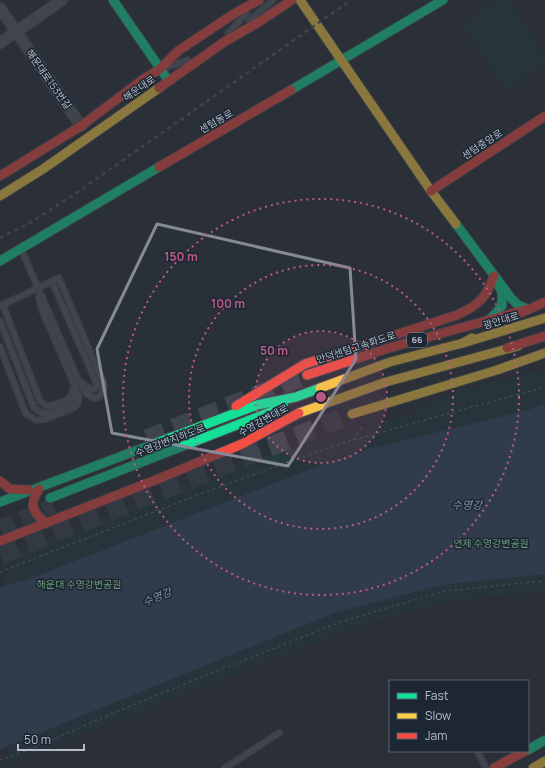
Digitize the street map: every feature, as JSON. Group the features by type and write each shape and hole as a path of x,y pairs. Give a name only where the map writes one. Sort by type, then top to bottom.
{"main road":[{"path":"113,0 169,81"},
{"name":"해운대로","path":"0,196 43,169 224,42 259,22 292,0"},
{"path":"300,0 431,191 511,298 518,305 528,309"},
{"name":"센텀동로","path":"0,261 443,0"},
{"name":"해운대로","path":"0,176 81,126 145,78 160,69 178,52 232,15 257,1"},
{"name":"센텀중앙로","path":"431,191 545,116"},
{"path":"490,319 502,306 502,292 494,276"},
{"path":"208,424 305,364 457,315 474,308 486,297 494,276"},
{"path":"463,343 528,309 545,302"},
{"name":"만덕센텀고속화도로","path":"307,375 390,347 528,309"},
{"name":"광안대로","path":"463,343 545,318"},
{"path":"506,348 545,336"},
{"name":"수영강변대로","path":"0,541 158,479 242,444 302,412 386,382 506,348 545,341"},
{"name":"수영강변대로","path":"0,502 36,490 257,405 296,397 390,362 463,343"},
{"path":"352,414 513,365 545,352"},
{"name":"수영강변지하도로","path":"68,501 52,502 270,412 296,397"},
{"path":"214,446 302,412"},
{"path":"0,481 10,489 36,490 33,509 36,517 46,523"},
{"path":"529,749 545,740"},
{"path":"494,768 523,752"},
{"path":"533,768 545,761"}],"street":[{"path":"0,43 62,0"},
{"name":"해운대로153번길","path":"0,8 81,126"}],"lane":[{"path":"224,42 273,0"},
{"path":"21,248 38,288 41,308 76,381 86,393 93,398 99,397 103,391 103,383 59,278 52,282 38,288 1,305 40,401 46,406 55,405 68,400 72,394 76,381"},
{"path":"52,282 96,382 97,388 92,390 76,381"},
{"path":"0,321 34,408 43,414 72,404 75,394 76,381"},
{"path":"0,347 26,414 36,420 46,419 74,408 78,403 79,396 76,381"},
{"path":"225,768 279,733"},
{"path":"478,752 486,768"}],"path":[{"path":"0,572 201,494 346,442 545,387"},
{"path":"0,760 33,748 137,703 340,622 445,591 545,581"}],"highlighted area":[{"path":"157,224 350,268 356,359 288,466 112,433 97,349"}],"green space":[{"path":"498,0 509,0 545,56 545,65 505,90 462,23"},
{"name":"수영강","path":"545,368 545,591 450,601 352,628 55,745 9,765 5,671 3,561 56,535 233,465 412,414 438,398"}],"water":[{"name":"수영강","path":"545,404 545,574 441,585 334,613 0,749 0,588 29,579 321,465 373,448 528,410"}],"tunnel":[{"path":"147,439 307,375"},
{"path":"0,555 352,414"},
{"path":"0,527 53,506"}],"railway":[{"path":"0,238 33,221 79,191 351,0"}],"traffic: fast":[{"path":"113,0 166,77"},
{"path":"291,90 443,0"},
{"path":"0,261 159,167"},
{"path":"456,224 511,298 518,305 528,309"},
{"path":"490,319 502,306 502,292 494,276"},
{"path":"0,502 257,405 296,397 320,388"},
{"path":"50,498 270,412 283,405"},
{"path":"529,749 545,740"}],"traffic: slow":[{"path":"300,0 431,191 456,224"},
{"path":"0,196 43,169 159,88"},
{"path":"463,343 545,318"},
{"path":"320,388 390,362 463,343 472,338"},
{"path":"299,413 386,382 518,346"},
{"path":"352,414 497,370 545,353"},
{"path":"533,768 545,761"}],"traffic: jam":[{"path":"0,176 81,126 145,78 160,69 178,51 232,15 259,0"},
{"path":"159,88 224,42 259,22 292,0"},
{"path":"159,167 291,90"},
{"path":"431,191 545,116"},
{"path":"236,406 305,364 457,315 471,308 485,295 494,276"},
{"path":"518,314 545,302"},
{"path":"307,375 389,348 528,309"},
{"path":"507,348 545,336"},
{"path":"0,541 158,479 242,444 299,413"},
{"path":"0,481 10,489 29,490"},
{"path":"39,489 34,499 34,508 38,515 46,523"},
{"path":"494,768 523,752"}],"park label":[{"name":"연제 수영강변공원","path":"491,543"},
{"name":"해운대 수영강변공원","path":"79,584"}]}
